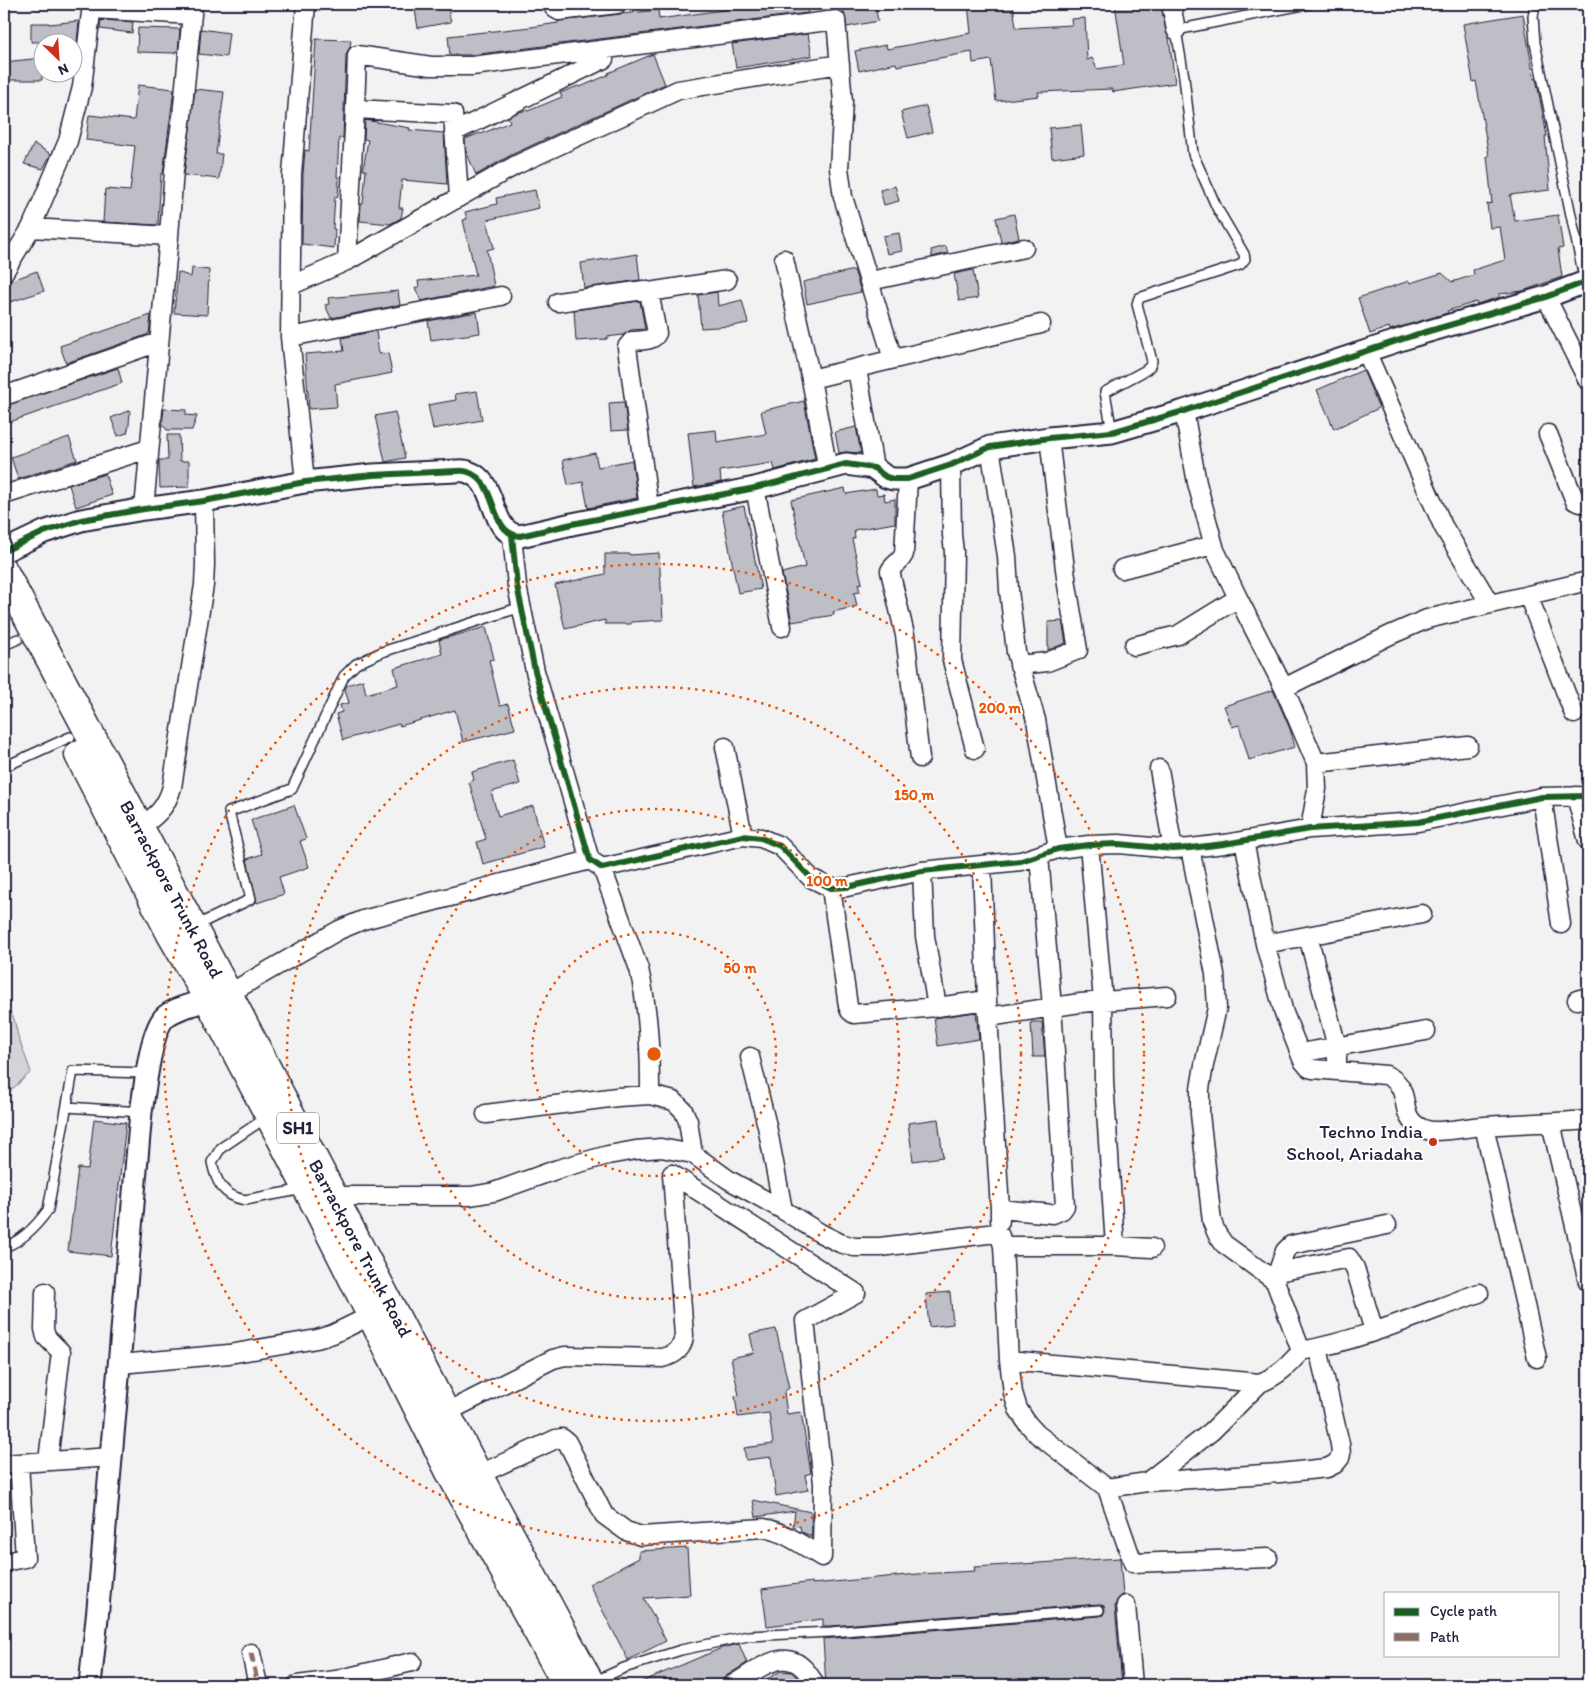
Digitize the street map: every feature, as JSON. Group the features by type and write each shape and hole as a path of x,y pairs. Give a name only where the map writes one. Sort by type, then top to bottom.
{"main road":[{"name":"Barrackpore Trunk Road","path":"4,572 192,927 269,1116 372,1315 450,1472 582,1685"},
{"name":"Barrackpore Trunk Road","path":"4,613 11,642 70,737 171,934 219,997 334,1196 447,1412 582,1685"}],"street":[{"path":"304,482 290,337 292,174 306,4"},
{"path":"553,4 554,8 559,11 617,4"},
{"path":"1171,4 1176,30"},
{"path":"4,272 31,228 68,141 82,87 92,7 193,9 182,116 174,170 144,509"},
{"path":"347,260 357,55 430,66 472,66 836,20 843,102 839,168 843,197 893,359"},
{"path":"454,132 604,59"},
{"path":"292,286 347,260 516,166 678,90 840,64"},
{"path":"355,109 453,114 459,198"},
{"path":"31,228 169,236"},
{"path":"870,281 1024,248"},
{"path":"784,259 811,379 828,470"},
{"path":"558,302 644,290 649,292 727,280"},
{"path":"512,536 520,536 649,508 755,488 846,464 874,468 893,479 908,479 951,465 990,447 1049,438 1112,432 1184,411 1366,351 1546,297 1587,282"},
{"path":"649,292 657,332 656,336 652,339 632,341 627,347 649,508"},
{"path":"290,337 501,296"},
{"path":"1546,297 1588,381"},
{"path":"811,379 1041,324"},
{"path":"4,396 158,342"},
{"path":"1366,351 1443,526 1490,604"},
{"path":"857,369 874,468"},
{"path":"1184,411 1197,483 1214,545 1238,598 1284,688 1316,763 1317,789 1310,829"},
{"path":"1548,434 1575,501 1581,503 1588,501"},
{"path":"1020,665 1047,662 1078,650 1067,585 1049,438"},
{"path":"990,447 1007,556 1016,652 1036,720 1058,849"},
{"path":"4,495 148,449"},
{"path":"951,465 954,552 952,660 975,749"},
{"path":"4,551 44,532 81,520 204,501 304,482 373,475 456,470 468,472 480,480 488,490 502,526 512,536 517,586 535,671 596,864 638,969 650,1033 650,1095"},
{"path":"908,479 904,554 890,571 905,636 920,758"},
{"path":"755,488 782,627"},
{"path":"140,828 162,810 168,801 172,787 204,585 204,501"},
{"path":"1122,569 1214,545"},
{"path":"1284,688 1388,636 1427,619 1588,581"},
{"path":"1528,595 1574,714"},
{"path":"1134,646 1178,634 1238,598"},
{"path":"1316,763 1468,746"},
{"path":"725,747 743,836"},
{"path":"1159,769 1215,974 1217,1008 1200,1090 1200,1114 1212,1222 1224,1244 1276,1276 1348,1258 1355,1268 1374,1331"},
{"path":"90,1685 112,1457 141,1112 154,1036 159,1024 165,1017 181,1007 219,997 339,930 363,920 596,864 743,836 761,838 780,846 811,878 831,888 847,887 922,871 1021,861 1058,849 1089,845 1119,844 1181,848 1244,841 1310,829 1418,822 1542,797 1582,796 1588,841"},
{"path":"1542,797 1561,924"},
{"path":"1244,841 1265,944 1284,1013 1304,1062 1309,1068 1393,1078 1402,1089 1409,1119 1423,1129 1434,1131 1588,1120"},
{"path":"1089,845 1103,1000 1104,1081 1115,1246"},
{"path":"1000,1209 1053,1214 1062,1210 1065,1206 1052,1006 1038,856"},
{"path":"982,865 1001,1240 1009,1360 1013,1393 1018,1409 1037,1434 1107,1488 1133,1563 1268,1558"},
{"path":"922,871 925,936 937,1007"},
{"path":"831,888 850,1011 854,1014 860,1015 937,1007 1052,1006 1103,1000 1167,996"},
{"path":"1265,944 1422,914"},
{"path":"1308,936 1337,1047 1337,1071"},
{"path":"1300,1053 1426,1031"},
{"path":"750,1057 767,1126 782,1210"},
{"path":"486,1114 618,1097 650,1095 674,1102 683,1110 688,1121 693,1154"},
{"path":"1551,1123 1588,1282"},
{"path":"1484,1126 1537,1358"},
{"path":"334,1196 471,1196 494,1192 558,1169 600,1157 636,1150 661,1148 693,1154 729,1180 820,1233 840,1243 854,1247 880,1247 994,1233 1001,1240 1152,1248"},
{"path":"447,1412 553,1359 565,1356 662,1358 671,1356 680,1349 684,1335 672,1174 856,1293 805,1321 823,1483 822,1557 774,1529 764,1528 641,1536 626,1531 604,1515 598,1507 567,1442 562,1438 556,1439 478,1475"},
{"path":"1301,1351 1276,1276 1285,1251 1292,1245 1387,1225"},
{"path":"45,1292 44,1330 46,1336 61,1352 48,1461"},
{"path":"1147,1482 1212,1431 1260,1383 1280,1372 1301,1351 1318,1348 1374,1331 1479,1293"},
{"path":"120,1364 229,1354 317,1339 333,1334 372,1315"},
{"path":"1107,1488 1147,1482 1280,1473 1327,1468 1335,1464 1341,1454 1340,1444 1318,1348"},
{"path":"1009,1360 1260,1383"},
{"path":"4,1562 25,1558 11,1464 112,1457"},
{"path":"1126,1605 1133,1685"},
{"path":"251,1653 258,1685"},
{"path":"732,1685 769,1663 784,1659 796,1662 807,1670 815,1685"},
{"path":"297,1685 336,1680 412,1662"}],"lane":[{"path":"1112,432 1105,392 1146,370 1152,361 1137,304 1139,298 1240,265 1244,259 1244,254 1217,208 1193,154 1184,77 1176,30 1308,4"},
{"path":"1534,4 1535,43 1587,282"},
{"path":"192,927 251,899 229,812 292,789 344,676 356,664 382,652 521,607"},
{"path":"4,767 70,737"},
{"path":"4,1247 24,1236 37,1225 48,1210 73,1070 148,1074"},
{"path":"67,1107 141,1112"},
{"path":"269,1116 221,1148 212,1162 215,1177 223,1191 235,1198 245,1200 307,1189"},
{"path":"582,1685 624,1668 681,1650 748,1636 831,1632 1099,1610"}],"shaded area":[{"path":"10,1013 14,1019 31,1072 9,1092 4,1094 4,1015"}],"building":[{"path":"414,4 447,4 451,22 418,28"},
{"path":"749,4 807,4 808,13 471,55 450,55 448,36 658,10 659,19 730,9 730,6"},
{"path":"858,4 875,4 878,21 847,27 843,7"},
{"path":"968,4 1013,4 1016,28 1072,25 1071,19 1085,18 1087,60 1092,58 1097,69 1124,65 1115,4 1161,4 1166,32 1169,38 1175,83 1113,92 1112,89 1038,92 1039,96 996,101 991,60 973,63 972,52 897,66 896,63 859,71 855,51 886,45 887,49 971,33"},
{"path":"1523,14 1534,79 1536,78 1547,136 1545,136 1550,190 1510,195 1515,221 1558,215 1563,248 1558,249 1562,277 1523,291 1499,294 1500,297 1477,304 1476,302 1447,311 1448,313 1390,330 1389,327 1370,334 1358,298 1409,281 1410,283 1442,273 1452,282 1474,275 1473,270 1505,260 1500,227 1490,228 1487,204 1492,203 1487,156 1489,156 1476,81 1473,82 1463,24"},
{"path":"101,20 133,22 132,33 100,29"},
{"path":"79,21 78,32 32,32 31,42 31,23 49,24"},
{"path":"138,28 180,29 178,52 137,52"},
{"path":"201,29 229,33 226,57 199,54"},
{"path":"808,34 812,56 736,68 732,44"},
{"path":"316,39 351,40 346,55 343,138 339,138 338,197 335,196 333,229 335,229 334,248 302,244 303,174 305,150 309,151"},
{"path":"653,54 665,84 511,155 476,175 466,151 465,139 510,122 508,117 514,114 528,111 562,97 560,93 578,86 580,87"},
{"path":"32,59 32,80 4,80 4,62"},
{"path":"138,85 174,89 163,174 161,174 158,225 103,222 105,189 130,191 135,146 86,140 89,115 134,120"},
{"path":"195,89 224,92 216,154 222,154 219,179 184,175"},
{"path":"926,106 932,132 908,138 901,112"},
{"path":"365,120 410,128 409,130 444,133 447,184 402,180 399,208 403,208 401,218 390,224 360,221 366,170 363,170 368,140 364,139"},
{"path":"1081,125 1084,154 1052,158 1049,128"},
{"path":"34,144 51,154 43,169 24,164"},
{"path":"895,186 899,201 884,205 880,190"},
{"path":"535,190 539,208 487,220 494,248 487,250 494,286 421,301 415,288 419,287 418,281 476,275 463,220 467,219 465,212 497,204 496,198"},
{"path":"1014,214 1019,238 1001,242 996,218"},
{"path":"899,233 902,251 887,254 883,236"},
{"path":"946,246 948,253 932,257 931,250"},
{"path":"637,254 640,280 584,288 581,263"},
{"path":"192,268 209,270 207,315 174,313 178,272 191,277"},
{"path":"854,270 861,292 807,304 803,282"},
{"path":"973,270 978,298 959,301 954,274"},
{"path":"37,271 44,291 4,304 4,283"},
{"path":"398,291 400,305 331,318 325,305 329,304 328,298"},
{"path":"717,292 718,306 742,300 748,323 701,328 698,295"},
{"path":"640,301 645,329 631,330 623,335 607,337 607,339 576,341 574,310"},
{"path":"477,312 480,333 431,340 428,321"},
{"path":"151,315 149,334 66,363 60,346"},
{"path":"376,331 379,354 388,353 392,373 335,384 337,407 309,409 305,354 344,351 342,338"},
{"path":"118,368 122,383 4,424 4,406"},
{"path":"1363,370 1379,408 1334,429 1317,390"},
{"path":"477,391 482,420 433,429 428,405 456,400 455,394"},
{"path":"804,401 815,459 775,470 773,463 720,471 721,482 694,487 688,433 716,430 717,442 766,434 761,411"},
{"path":"624,402 628,430 611,431 609,403"},
{"path":"164,409 186,410 186,415 197,416 192,430 167,430 162,424"},
{"path":"130,410 127,433 118,436 111,418"},
{"path":"395,412 405,458 385,462 375,416"},
{"path":"856,427 861,453 839,453 835,432"},
{"path":"167,435 179,435 180,461 189,461 189,487 160,488 159,460 168,460"},
{"path":"69,437 77,460 18,479 11,457"},
{"path":"595,453 598,467 632,460 637,498 588,508 583,482 568,485 563,460"},
{"path":"105,474 112,495 76,507 69,485"},
{"path":"845,488 846,494 876,489 877,495 884,494 885,501 895,499 895,523 854,530 855,538 852,539 862,583 858,584 860,592 854,593 857,606 833,612 834,615 792,622 782,573 805,567 791,500"},
{"path":"744,506 761,589 738,593 722,511"},
{"path":"659,553 663,620 631,622 631,624 605,624 605,620 565,629 555,585 605,574 605,554"},
{"path":"1062,621 1066,643 1048,650 1048,622"},
{"path":"486,627 494,659 489,660 500,706 508,704 515,729 463,742 455,710 343,740 336,714 342,712 340,705 349,703 345,690 347,685 363,680 366,694 398,685 394,668 442,654 439,640"},
{"path":"1273,690 1290,729 1295,747 1249,760 1239,725 1232,727 1224,706"},
{"path":"513,760 520,784 491,792 498,816 533,806 544,847 483,864 477,842 486,839 469,782 474,780 472,772"},
{"path":"294,805 306,839 300,841 309,867 279,877 284,894 257,903 247,859 262,854 251,820"},
{"path":"976,1012 979,1039 938,1046 934,1018"},
{"path":"1031,1022 1042,1022 1045,1057 1033,1057"},
{"path":"94,1119 126,1123 111,1256 68,1251 78,1168 88,1169"},
{"path":"938,1119 943,1157 913,1161 908,1123"},
{"path":"950,1292 953,1324 929,1327 926,1294"},
{"path":"776,1329 789,1388 784,1392 787,1414 801,1412 811,1473 805,1475 808,1490 776,1496 771,1457 746,1460 744,1448 773,1444 769,1413 738,1417 735,1396 739,1395 731,1358 754,1353 750,1334"},
{"path":"753,1500 811,1512 812,1536 801,1532 800,1526 793,1527 795,1511 756,1517"},
{"path":"687,1548 690,1595 644,1598 666,1641 628,1660 589,1584 639,1558 639,1551"},
{"path":"1120,1558 1123,1595 1117,1600 1115,1606 1122,1685 826,1685 823,1639 1100,1616 1103,1615 1105,1610 1104,1606 1099,1604 831,1626 823,1626 823,1619 767,1626 762,1589 812,1582 812,1584 918,1574 975,1571 974,1567"},
{"path":"739,1644 747,1663 726,1676 722,1680 721,1685 634,1685 722,1648"},
{"path":"781,1671 792,1672 803,1685 756,1685"}],"marked path":[{"path":"251,1653 258,1685"}],"cycle path":[{"path":"4,551 44,532 81,520 204,501 305,482 373,475 468,472 478,477 485,486 503,526 510,533 520,536 755,488 846,464 874,468 886,477 893,479 908,479 951,465 990,447 1049,438 1112,432 1184,411 1412,336 1546,297 1588,281"},
{"path":"512,535 517,586 535,671 590,860 602,868 743,836 761,838 780,846 811,878 831,888 847,887 922,871 1021,861 1058,849 1089,845 1119,844 1173,849 1190,848 1310,829 1418,822 1542,797 1588,796"}],"place":[{"name":"Techno India School, Ariadaha","path":"1433,1142"}]}
